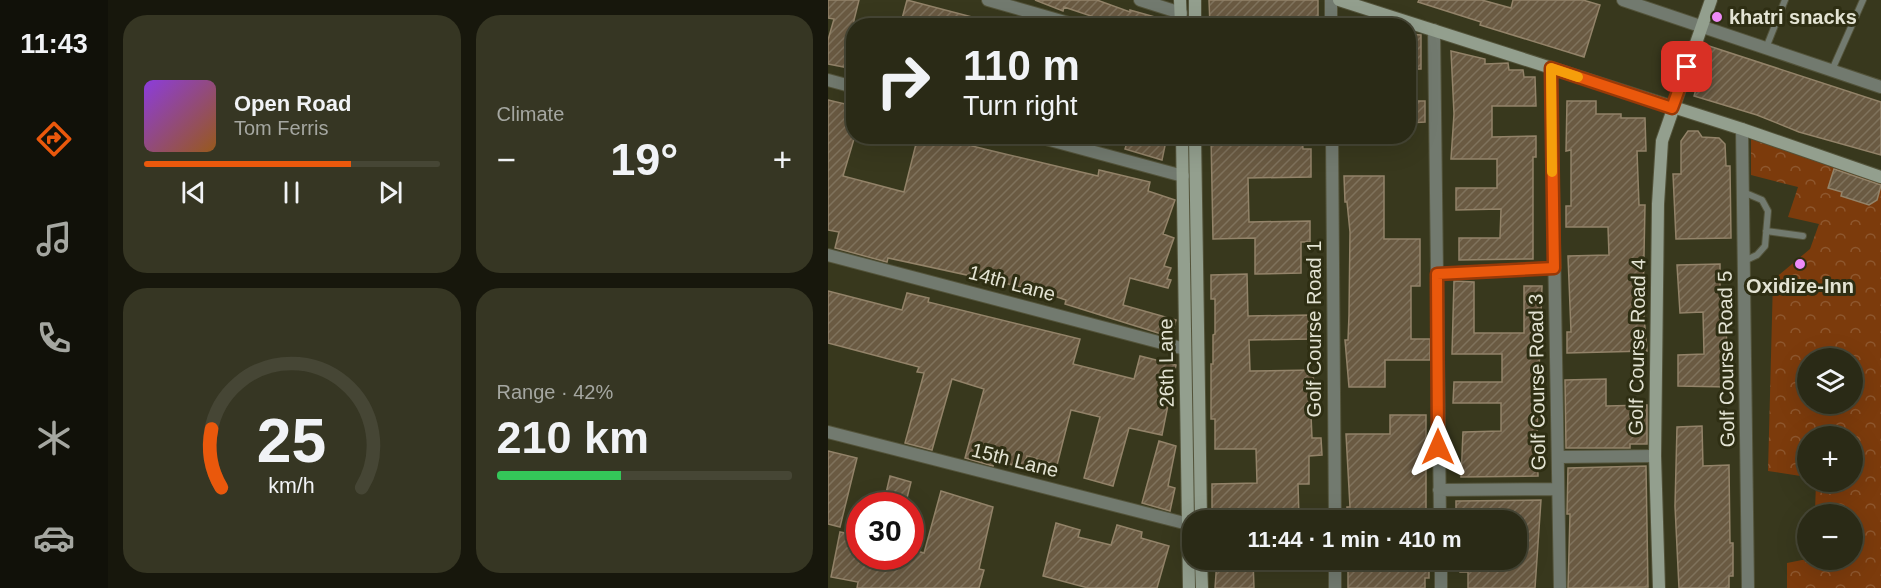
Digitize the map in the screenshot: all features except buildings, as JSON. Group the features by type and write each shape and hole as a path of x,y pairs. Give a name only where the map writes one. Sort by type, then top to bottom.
{"street":[{"path":"988,0 1051,18"},
{"path":"1140,0 1180,13"},
{"path":"1195,0 1195,18"},
{"path":"1331,0 1331,18"},
{"path":"1339,0 1352,2 1399,18"},
{"path":"1623,0 1642,3 1702,27 1881,87"},
{"name":"Golf Course Road 4","path":"1659,588 1656,456 1658,204 1662,141 1711,0"},
{"path":"1416,24 1742,129 1881,177"},
{"path":"1434,30 1440,510"},
{"name":"Golf Course Road 3","path":"1551,68 1560,588"},
{"path":"828,80 846,85"},
{"name":"Golf Course Road 5","path":"1742,129 1748,588"},
{"path":"1065,144 1183,176"},
{"name":"26th Lane","path":"1182,144 1190,510"},
{"path":"1195,144 1201,510"},
{"name":"Golf Course Road 1","path":"1332,144 1335,510"},
{"name":"14th Lane","path":"828,255 1185,349"},
{"path":"1437,274 1554,268"},
{"name":"15th Lane","path":"828,432 1182,523"},
{"path":"1558,457 1656,456"},
{"path":"1439,490 1558,489"},
{"name":"26th Lane","path":"1189,570 1189,588"},
{"path":"1201,570 1202,588"},
{"path":"1335,570 1335,588"},
{"path":"1441,570 1442,588"}],"lane":[{"path":"1766,48 1785,0"},
{"path":"1832,71 1863,0"},
{"path":"1743,192 1766,205 1768,211 1761,252 1744,261"},
{"path":"1766,231 1803,236"}],"green space":[{"path":"1751,139 1881,182 1881,588 1787,588 1787,563 1797,561 1797,570 1863,570 1863,504 1815,504 1816,492 1863,492 1863,426 1797,426 1797,475 1768,471 1773,280 1810,249 1819,224 1788,217 1798,187 1751,175"}],"slow traffic":[{"path":"1552,172 1551,68 1578,77"}],"place":[{"name":"khatri snacks","path":"1717,17"},
{"name":"Oxidize-Inn","path":"1800,264"}],"route":[{"path":"1438,447 1437,274 1554,268 1551,68 1672,108 1687,67"}]}
